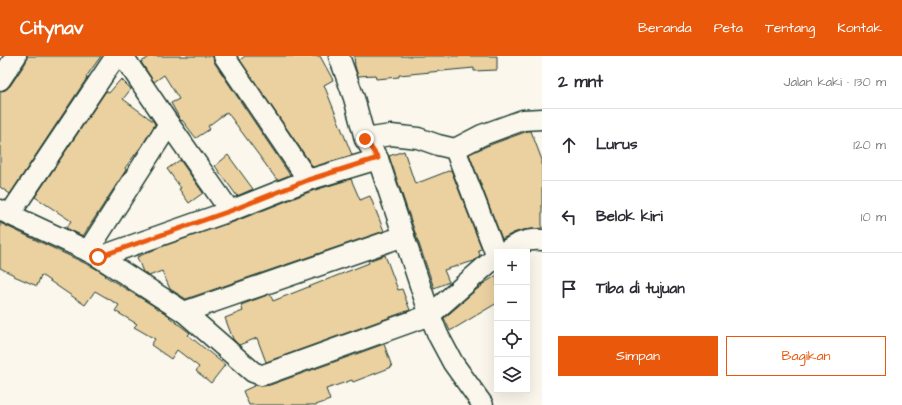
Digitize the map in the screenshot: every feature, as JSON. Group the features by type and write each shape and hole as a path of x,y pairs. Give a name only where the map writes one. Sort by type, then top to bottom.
{"street":[{"path":"0,80 16,56"},
{"path":"116,56 5,212 93,254 184,312 253,372 261,375 266,374 430,316 494,259"},
{"path":"123,56 230,211"},
{"path":"224,56 308,180"},
{"path":"339,56 354,98 365,139 378,158 430,316 452,364 483,405"},
{"path":"365,139 391,135 418,138 454,149 482,135 523,120 542,120"},
{"path":"93,254 169,124"},
{"path":"454,149 494,249"},
{"path":"93,254 230,211 308,180 378,158"},
{"path":"184,312 404,236"},
{"path":"509,249 524,241 542,240"}],"building":[{"path":"27,56 101,56 10,194 0,187 0,91 5,90 10,86 26,62"},
{"path":"151,56 213,56 214,62 290,175 277,180 227,112 208,126 210,129 196,138 182,120 181,121 171,103 179,99 164,75 154,82 141,62"},
{"path":"245,56 320,56 333,80 324,85 352,155 313,167 240,60"},
{"path":"354,56 497,56 497,70 474,71 474,68 399,75 399,77 376,79 375,75 358,76"},
{"path":"121,79 131,89 123,99 155,124 143,144 125,168 126,170 83,236 66,228 71,221 35,197 106,91 109,93"},
{"path":"531,131 542,160 542,228 523,230 502,239 469,154"},
{"path":"404,151 415,184 451,170 482,249 478,250 480,255 474,261 444,270 449,282 434,288 389,156"},
{"path":"228,155 253,189 237,196 215,166"},
{"path":"180,160 203,193 189,203 179,189 181,188 167,169"},
{"path":"351,179 360,200 370,196 384,231 186,299 170,289 162,271 149,276 143,272 137,257 158,248 226,224 227,225 312,191"},
{"path":"0,223 93,267 106,275 105,276 170,316 169,317 190,333 188,335 225,365 211,383 196,371 199,367 177,350 171,359 151,345 155,339 134,327 137,324 115,311 119,305 95,291 85,305 41,275 37,286 0,268"},
{"path":"385,255 398,290 402,289 410,310 266,362 257,338 239,345 233,339 225,318 243,311 241,305 270,294 273,301 369,263 368,261"},
{"path":"494,277 494,305 450,331 444,318 482,286 481,285"},
{"path":"384,344 392,367 353,382 352,380 326,389 330,400 316,405 249,405 243,391 256,385 270,385"}],"route":[{"path":"98,257 230,211 308,180 378,158 365,139"}]}
